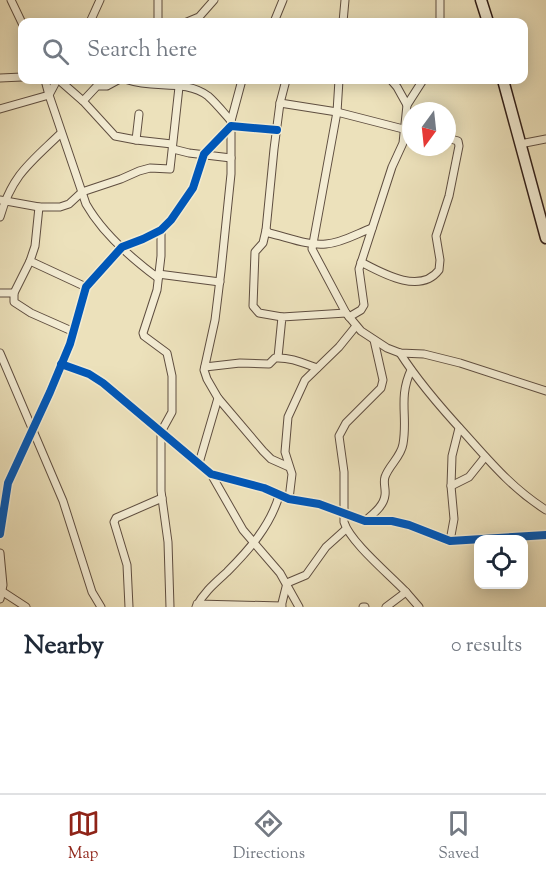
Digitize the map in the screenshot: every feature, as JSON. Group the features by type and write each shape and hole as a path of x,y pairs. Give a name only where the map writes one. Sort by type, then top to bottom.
{"main road":[{"path":"482,0 487,18"},
{"path":"504,84 546,238"}],"street":[{"path":"11,0 20,18"},
{"path":"92,18 100,0"},
{"path":"158,0 158,18"},
{"path":"197,18 214,0"},
{"path":"276,18 283,0"},
{"path":"343,18 345,0"},
{"path":"440,0 440,18"},
{"path":"0,78 18,77"},
{"path":"46,84 60,134 94,219 122,247 158,276 220,282"},
{"path":"0,109 49,95 56,84"},
{"path":"63,84 83,101 116,136 173,146 189,153 231,158"},
{"path":"83,101 97,86 111,84"},
{"path":"2,201 39,207 60,207 69,204 82,192 144,169 170,169 178,84"},
{"path":"180,84 209,97 231,123 277,130"},
{"path":"241,84 231,123 231,158 220,282 205,367 207,380 218,398 271,459 288,467"},
{"path":"285,84 280,103 266,231 263,243 255,252 253,306 259,313 282,317 348,315 361,310 364,305 359,275 361,262 392,167 402,147"},
{"path":"339,84 337,112 312,249 348,315 356,326 374,340 400,352 436,356 546,391"},
{"path":"395,84 405,102"},
{"path":"408,102 420,84"},
{"path":"280,103 337,112 402,128"},
{"path":"136,140 139,114"},
{"path":"0,534 8,483 74,332 86,287 122,247 161,230 182,207 193,188 204,154 231,123"},
{"path":"0,217 2,201 22,170 60,134"},
{"path":"520,144 546,139"},
{"path":"361,262 406,281 429,278 439,270 440,260 436,236 449,196 459,146 456,140"},
{"path":"39,207 35,246 13,298 17,305 74,332"},
{"path":"266,231 313,244 326,244 338,242 372,228"},
{"path":"161,230 155,300 143,333 167,353 172,376 172,412 161,432 162,498 168,542 170,607"},
{"path":"30,261 86,287"},
{"path":"0,293 14,293"},
{"path":"278,357 282,317"},
{"path":"290,499 292,474 285,452 288,417 305,380 339,347 356,326"},
{"path":"374,340 383,380 381,388 346,423 339,436 345,472 346,529 419,607"},
{"path":"400,352 437,405 502,477 521,494 546,510"},
{"path":"0,353 63,501 92,591 101,607"},
{"path":"205,367 240,363 269,364 278,357 317,368"},
{"path":"61,364 88,374 103,383 211,474 237,520 287,583 299,607"},
{"path":"365,521 385,499 386,474 400,454 403,445 404,391 411,370"},
{"path":"199,463 218,398"},
{"path":"450,541 454,512 452,456 459,428"},
{"path":"452,486 469,477 484,457"},
{"path":"211,474 264,488 279,496 319,504 365,521 399,522 450,541 546,535"},
{"path":"197,606 209,588 253,543 270,519 279,496"},
{"path":"129,607 127,565 114,522 118,515 162,498"},
{"path":"287,583 306,575 326,547 346,529"},
{"path":"0,553 1,590 26,607"},
{"path":"197,606 282,606 287,583"},
{"path":"386,607 406,592"}],"cycle path":[{"path":"0,534 8,483 70,344 86,287 122,247 161,230 171,220 193,188 204,154 231,126 277,130"},
{"path":"61,364 89,374 103,383 211,474 264,488 289,499 319,504 365,521 392,521 409,525 450,541 546,535"}]}
